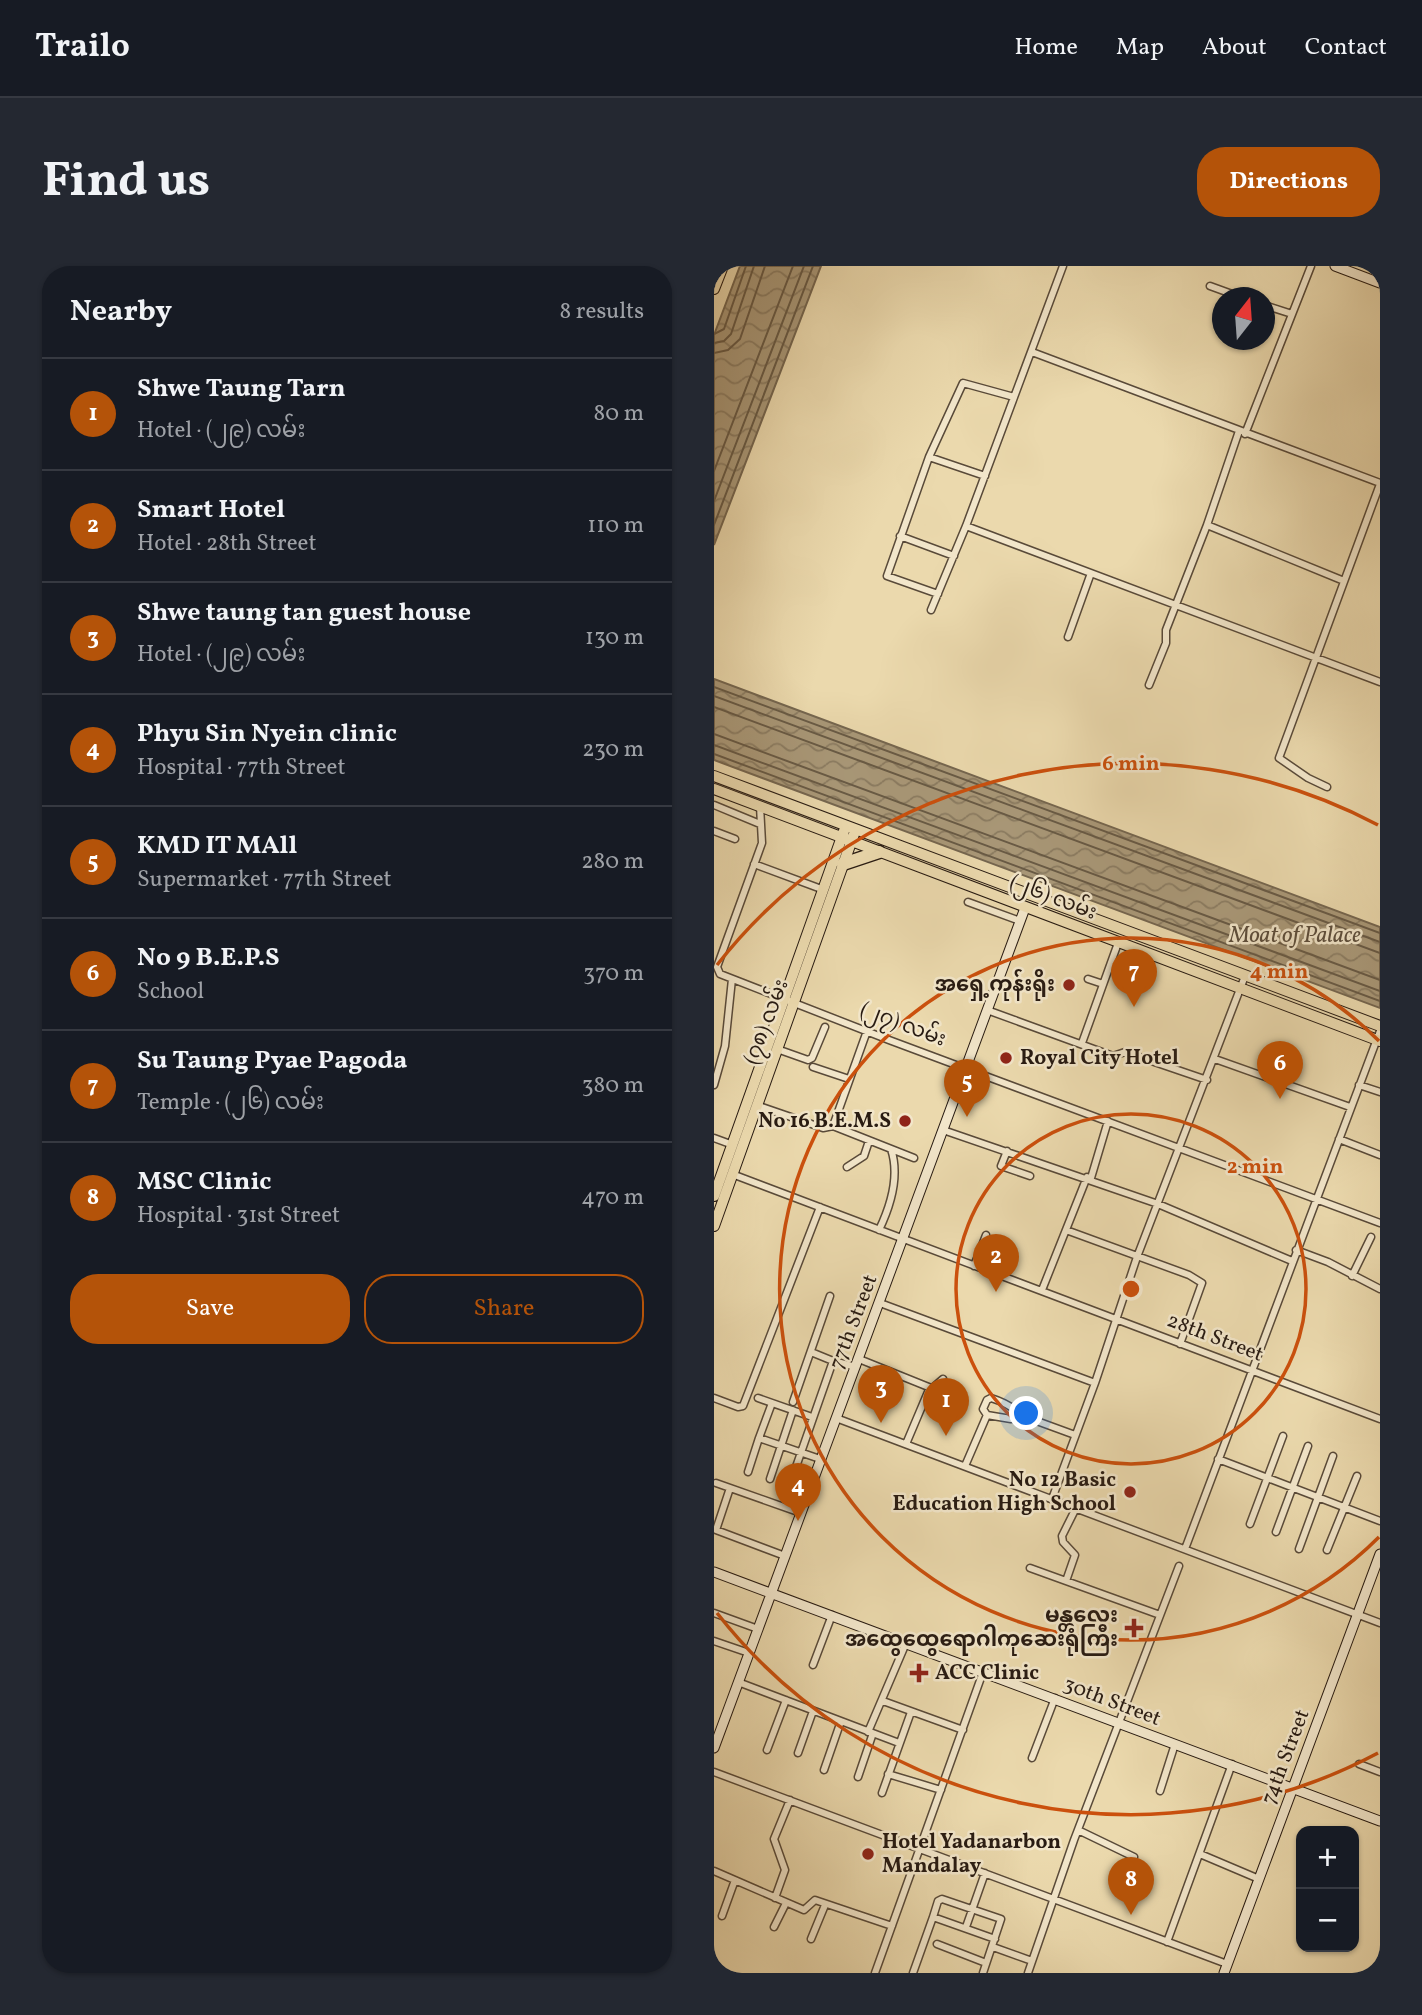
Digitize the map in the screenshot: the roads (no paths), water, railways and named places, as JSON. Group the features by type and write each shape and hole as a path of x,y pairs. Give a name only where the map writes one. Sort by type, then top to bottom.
{"highway":[{"path":"843,864 879,852"}],"main road":[{"path":"714,289 723,266"},
{"name":"(၂၆) လမ်း","path":"714,776 849,834 1243,981 1379,1037"},
{"name":"(၂၆) လမ်း","path":"714,789 849,834 879,852 1118,943 1380,1026"},
{"name":"(၇၈) လမ်း","path":"714,1226 733,1145 843,864 849,834"},
{"name":"(၇၈) လမ်း","path":"714,1196 728,1172 777,1049 824,890 849,834"}],"street":[{"path":"931,610 966,526 1063,266"},
{"path":"1149,685 1166,643 1166,631 1242,433 1311,266"},
{"path":"1335,266 1380,283"},
{"path":"1275,308 1292,314"},
{"path":"1032,352 1380,484 1279,758 1308,778 1327,787"},
{"path":"938,594 888,578 900,536 929,457 963,383 1014,397"},
{"path":"929,457 985,476"},
{"path":"1207,525 1344,581"},
{"path":"966,526 1380,682"},
{"path":"900,536 954,556"},
{"path":"1068,636 1091,573"},
{"path":"714,805 761,824"},
{"path":"714,1085 729,1027 732,979 720,974 717,967 762,839 760,806"},
{"path":"714,831 735,839"},
{"path":"754,864 824,890"},
{"path":"968,902 1020,921"},
{"name":"77th Street","path":"714,1748 1025,908"},
{"path":"1082,1043 1118,943"},
{"name":"(၂၇) လမ်း","path":"732,979 1179,1146 1315,1200 1380,1221"},
{"path":"1088,979 1103,984"},
{"path":"1052,1499 1096,1383 1137,1257 1243,981"},
{"path":"987,1010 1113,1056 1125,1052 1207,1080"},
{"path":"777,1049 808,1060 812,1058 825,1027"},
{"path":"833,1126 867,1031"},
{"path":"1185,1549 1350,1107 1379,1037"},
{"path":"1215,1059 1350,1107"},
{"path":"813,1066 849,1079"},
{"path":"1359,1085 1380,1093"},
{"path":"756,1105 823,1128 833,1126 915,1158"},
{"path":"1041,1290 1089,1178 1108,1121"},
{"path":"943,1130 1089,1178 1292,1261"},
{"path":"714,1139 733,1145"},
{"path":"1339,1139 1380,1155"},
{"path":"847,1167 864,1156 869,1142"},
{"path":"879,1230 892,1196 896,1168 891,1149"},
{"path":"1007,1152 1001,1166 1030,1176"},
{"name":"28th Street","path":"728,1172 1380,1419"},
{"path":"714,1398 738,1407 743,1406 820,1207"},
{"path":"1066,1230 1189,1275 1202,1283 1180,1344"},
{"path":"974,1266 986,1235"},
{"path":"1352,1276 1371,1237"},
{"path":"1296,1250 1380,1289"},
{"path":"793,1402 830,1296"},
{"path":"880,1303 1096,1383"},
{"path":"811,1352 833,1361 857,1363 931,1388"},
{"path":"790,1483 833,1361"},
{"path":"906,1444 931,1388 943,1379"},
{"path":"1016,1409 1013,1418 987,1415 983,1409 988,1397 1016,1409 1023,1416 1075,1436"},
{"path":"758,1398 813,1417"},
{"path":"748,1472 772,1402"},
{"path":"770,1479 793,1410"},
{"path":"965,1466 987,1415"},
{"path":"836,1418 1380,1623"},
{"path":"1250,1524 1283,1436"},
{"path":"759,1438 820,1459"},
{"path":"1276,1532 1308,1446"},
{"path":"1298,1549 1333,1456"},
{"path":"1218,1459 1292,1490 1380,1521"},
{"path":"1327,1550 1357,1476"},
{"path":"716,1483 801,1513"},
{"path":"730,1488 715,1529 785,1556"},
{"path":"1066,1581 1074,1555 1063,1542 1062,1536 1076,1508"},
{"name":"74th Street","path":"1226,1969 1359,1615 1375,1583 1380,1554"},
{"path":"1028,1973 1054,1899 1070,1839 1078,1830 1179,1566"},
{"path":"1030,1568 1160,1615"},
{"name":"30th Street","path":"714,1573 1380,1821"},
{"path":"714,1613 758,1629"},
{"path":"813,1665 832,1615"},
{"path":"714,1641 749,1653"},
{"path":"858,1777 871,1732 906,1643"},
{"path":"875,1973 983,1672"},
{"path":"738,1682 899,1743"},
{"path":"1032,1758 1055,1698"},
{"path":"767,1750 786,1700"},
{"path":"883,1701 963,1730"},
{"path":"798,1753 813,1711"},
{"path":"882,1793 911,1712"},
{"path":"824,1770 841,1721"},
{"path":"1160,1791 1175,1744"},
{"path":"1167,1942 1232,1764"},
{"path":"1359,1764 1380,1772"},
{"path":"714,1772 920,1847 1167,1942 1226,1969"},
{"path":"888,1774 941,1790"},
{"path":"775,1898 785,1870 775,1839 790,1800"},
{"path":"1078,1830 1134,1857"},
{"path":"1199,1854 1259,1879"},
{"path":"714,1871 804,1910 813,1900 892,1926"},
{"path":"966,1927 985,1873"},
{"path":"722,1916 735,1880"},
{"path":"913,1973 939,1899 1000,1919 983,1973"},
{"path":"774,1927 786,1903"},
{"path":"811,1939 825,1905"},
{"path":"933,1917 966,1927 1032,1961"},
{"path":"937,1944 986,1963"},
{"path":"714,1970 722,1973"}],"water":[{"path":"740,266 821,266 714,545 714,335"},
{"name":"Moat of Palace","path":"714,679 1380,927 1380,1008 714,760"}],"place":[{"name":"အရှေ့ကုန်းရိုး","path":"1069,985"},
{"name":"Su Taung Pyae Pagoda","path":"1134,1007"},
{"name":"Royal City Hotel","path":"1006,1058"},
{"name":"No 9 B.E.P.S","path":"1280,1099"},
{"name":"KMD IT MAll","path":"967,1117"},
{"name":"No 16 B.E.M.S","path":"905,1121"},
{"name":"Smart Hotel","path":"996,1292"},
{"name":"Shwe taung tan guest house","path":"881,1423"},
{"name":"Shwe Taung Tarn","path":"946,1436"},
{"name":"No 12 Basic Education High School","path":"1130,1492"},
{"name":"Phyu Sin Nyein clinic","path":"798,1521"},
{"name":"မန္တလေး အထွေထွေရောဂါကုဆေးရုံကြီး","path":"1134,1628"},
{"name":"ACC Clinic","path":"919,1673"},
{"name":"Hotel Yadanarbon Mandalay","path":"868,1854"},
{"name":"MSC Clinic","path":"1131,1915"}]}
